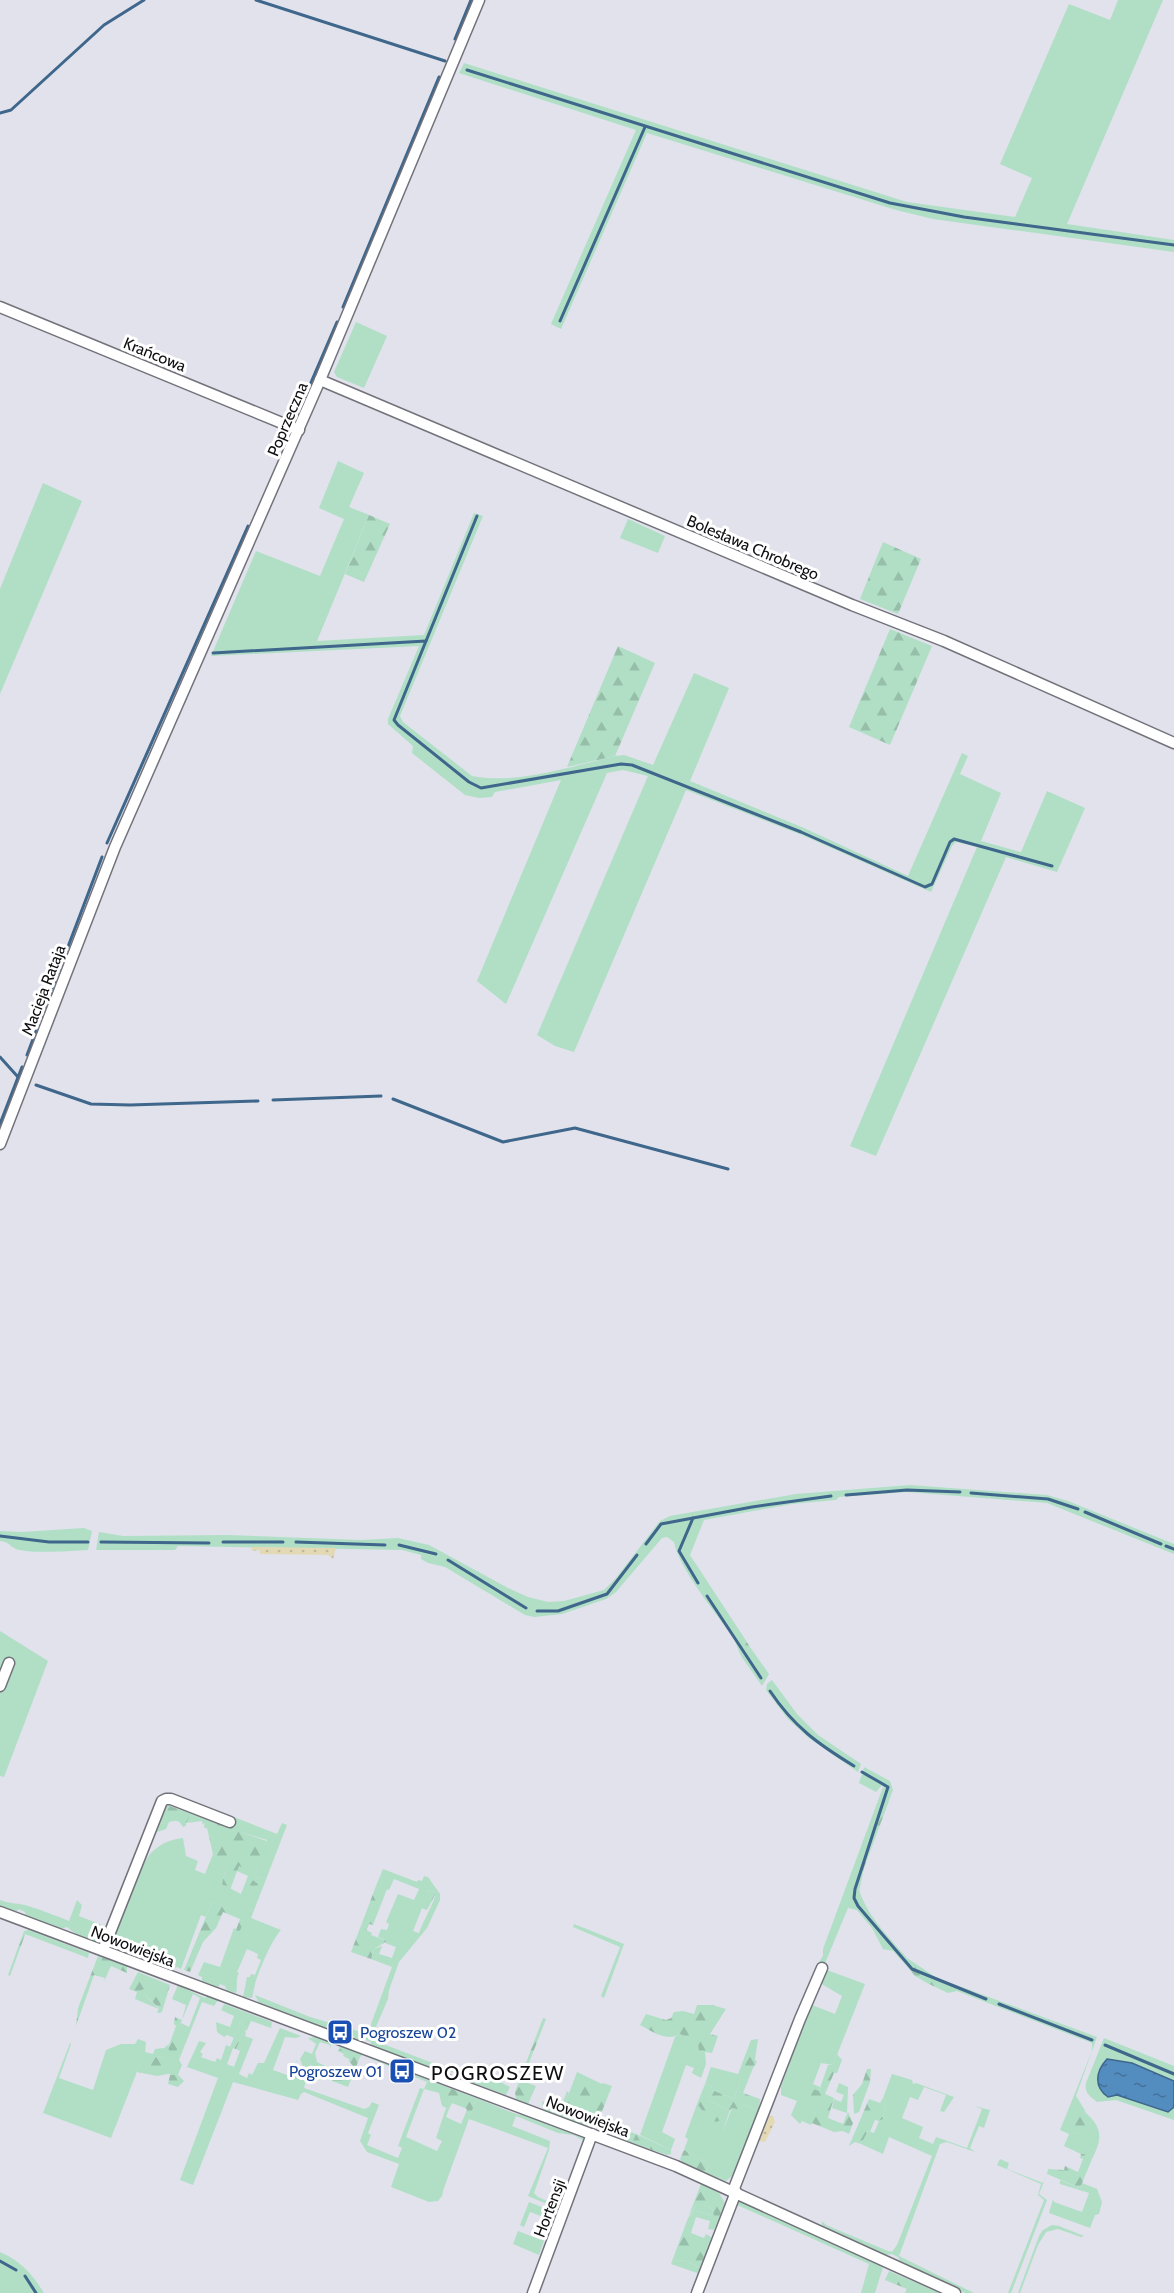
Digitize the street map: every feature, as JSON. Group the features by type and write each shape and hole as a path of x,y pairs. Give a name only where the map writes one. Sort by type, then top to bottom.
{"street":[{"name":"Poprzeczna","path":"115,848 299,430 479,0"},
{"name":"Krańcowa","path":"0,307 299,430"},
{"name":"Bolesława Chrobrego","path":"320,380 841,601 944,641 1174,743"},
{"name":"Macieja Rataja","path":"0,1144 115,848"},
{"path":"0,1686 9,1663"},
{"path":"103,1950 162,1802 171,1799 230,1822"},
{"name":"Nowowiejska","path":"0,1912 672,2164 955,2293"},
{"path":"697,2293 800,2019 822,1968"},
{"name":"Hortensji","path":"533,2293 592,2134"}],"green space":[{"path":"1118,0 1163,0 1067,224 1174,240 1174,252 933,219 896,210 647,133 561,329 551,324 636,130 459,73 464,63 907,202 1015,217 1032,178 1000,164 1069,4 1110,20"},
{"path":"356,322 387,336 364,388 337,377 334,372"},
{"path":"338,461 364,473 349,507 369,515 317,641 424,635 474,513 483,516 400,716 403,722 472,776 507,778 526,776 624,755 653,765 694,673 729,688 690,781 804,828 908,876 962,753 968,756 960,774 1001,793 981,841 1021,852 1047,791 1085,808 1057,872 1006,857 876,1156 850,1146 977,847 956,842 931,892 802,835 686,790 574,1052 555,1046 537,1035 648,776 623,770 607,773 506,1004 477,981 561,780 495,792 492,797 479,798 465,795 412,753 413,746 388,724 388,719 419,646 211,656 256,551 320,576 344,519 319,508"},
{"path":"43,483 82,501 0,694 0,589"},
{"path":"369,515 390,524 364,582 345,574"},
{"path":"628,519 665,536 658,553 620,538"},
{"path":"883,542 921,559 898,614 860,599"},
{"path":"890,629 932,646 890,745 849,727"},
{"path":"618,646 655,663 615,756 567,767"},
{"path":"910,1485 1047,1495 1068,1501 1174,1544 1174,1554 1047,1503 907,1492 839,1497 836,1500 792,1504 704,1520 690,1555 743,1636 734,1639 691,1578 677,1553 674,1542 667,1537 662,1538 616,1592 606,1599 562,1614 534,1617 525,1615 445,1567 428,1563 421,1559 421,1555 402,1550 178,1546 175,1550 96,1550 99,1532 123,1536 226,1535 361,1540 398,1538 429,1545 528,1597 548,1602 564,1601 604,1590 660,1521 670,1516 796,1494"},
{"path":"84,1528 92,1531 88,1550 22,1551 0,1541 0,1531"},
{"path":"0,1631 48,1661 4,1777 0,1776"},
{"path":"743,1636 750,1647 741,1656 734,1639"},
{"path":"750,1647 769,1674 762,1686 741,1656"},
{"path":"772,1680 797,1714 818,1735 861,1764 858,1772 809,1738 788,1719 766,1690 767,1684"},
{"path":"864,1767 890,1781 893,1790 864,1868 859,1892 857,1882 886,1790 862,1774"},
{"path":"862,1774 882,1785 876,1792 859,1783"},
{"path":"883,1787 886,1790 857,1882 870,1913 907,1958 903,1962 893,1951 883,1949 872,1928 857,1910 848,1908 826,1961 821,1967 817,1965 823,1956 823,1949"},
{"path":"167,1805 275,1844 260,1879 255,1876 258,1865 254,1863 252,1868 248,1869 239,1866 230,1890 222,1884 225,1871 215,1864 217,1856 213,1854 207,1828 204,1828 205,1821 190,1815 186,1823 167,1819 164,1824 160,1823"},
{"path":"190,1815 206,1821 203,1825 202,1821 186,1823 183,1827 178,1820 169,1822 166,1829 157,1832 160,1823 164,1824 167,1819"},
{"path":"234,1817 277,1834 282,1823 287,1825 251,1918 281,1930 265,1958 252,1998 243,1997 247,1977 251,1974 255,1975 261,1960 257,1958 258,1954 247,1949 237,1972 239,1973 236,1993 227,1991 225,1986 220,1984 218,1987 202,1981 202,1977 198,1975 204,1962 220,1967 234,1928 235,1933 246,1916 212,1902 206,1917 201,1915 181,1969 177,1967 174,1969 115,1948 113,1939 138,1872 152,1852 169,1841 183,1838 186,1856 198,1861 195,1870 205,1874 213,1854 218,1856 225,1871 222,1884 241,1894 248,1876 237,1871 239,1865 257,1862 255,1876 260,1879 267,1840 228,1828"},
{"path":"383,1869 417,1882 422,1881 424,1876 428,1877 440,1894 440,1900 427,1928 399,1962 388,1999 375,2029 372,2029 371,2024 392,1967 371,1959 374,1949 382,1946 379,1954 392,1958 396,1947 385,1943 387,1941 378,1937 381,1929 387,1930 389,1924 386,1922 398,1894 414,1900 419,1889 394,1879 389,1890 376,1886","holes":["429,1890 436,1893 419,1933 413,1931"]},
{"path":"251,1879 258,1884 252,1902 247,1897 246,1891"},
{"path":"376,1886 387,1889 373,1925 369,1924 366,1930 372,1933 371,1935 387,1941 374,1949 371,1959 351,1952"},
{"path":"429,1890 436,1893 427,1910 421,1908"},
{"path":"0,1900 24,1905 69,1921 77,1900 82,1905 79,1916 109,1928 100,1944 80,1937 67,1927 60,1929 26,1916 25,1912 19,1909 15,1912 0,1907"},
{"path":"212,1902 246,1915 238,1936 235,1933 240,1919 223,1912 216,1928 203,1942 190,1972 184,1970"},
{"path":"574,1924 624,1944 604,1998 601,1996 620,1947 573,1927"},
{"path":"29,1930 89,1953 88,1958 25,1934 24,1931"},
{"path":"24,1931 26,1932 10,1976 8,1975"},
{"path":"98,1956 127,1966 127,1973 111,1966 103,1984 105,1978 94,1975 76,2026 78,2008"},
{"path":"907,1958 937,1978 959,1986 957,1991 948,1993 915,1976 903,1962"},
{"path":"824,1969 865,1984 833,2065 821,2063 813,2084 820,2087 819,2092 810,2089 810,2104 816,2111 814,2115 791,2115 797,2101 781,2095 781,2087 809,2009 812,2005 835,2014 842,1996 820,1983"},
{"path":"138,1972 170,1985 162,2012 157,2013 159,2008 146,1996 144,1989 137,1992 129,1989"},
{"path":"178,1985 205,1998 207,1996 218,2000 214,2006 202,2002 179,2060 182,2065 177,2077 158,2070 164,2058 156,2056 149,2067 140,2064 111,2138 43,2113 70,2043 59,2078 93,2090 106,2050 121,2044 135,2044 138,2039 146,2042 145,2052 153,2054 155,2049 164,2048 169,2044 168,2048 181,2023 189,2027 200,1998 193,1994 182,2020 186,2005 172,1999"},
{"path":"959,1986 1097,2037 1076,2096 1086,2112 1082,2110 1073,2132 1080,2134 1088,2131 1092,2119 1096,2124 1099,2139 1092,2159 1089,2154 1081,2154 1064,2146 1069,2134 1060,2130 1092,2051 1092,2043 957,1991"},
{"path":"144,1988 146,1996 159,2009 135,1999 137,1992"},
{"path":"255,1995 310,2017 378,2037 378,2041 383,2044 482,2082 485,2074 510,2087 506,2095 457,2077 443,2068 436,2069 371,2046 371,2042 363,2039 360,2041 354,2039 354,2036 266,2006 259,2003"},
{"path":"224,2004 272,2022 271,2028 251,2021 247,2030 240,2022 234,2038 227,2035 224,2037 217,2032 216,2022 230,2027 234,2016 221,2010"},
{"path":"697,2005 712,2005 726,2009 710,2034 718,2036 712,2053 699,2051 698,2043 680,2034 665,2037 640,2025 646,2014 666,2020 671,2018 674,2012 683,2011 694,2014"},
{"path":"175,2017 182,2020 177,2032 182,2036 176,2052 170,2052 168,2048 176,2026"},
{"path":"543,2018 546,2019 522,2081 536,2086 528,2104 516,2099 515,2092"},
{"path":"240,2022 247,2030 243,2033 236,2049 230,2047"},
{"path":"280,2028 301,2036 285,2037 273,2070 290,2076 297,2059 294,2075 297,2076 303,2067 300,2059 305,2051 312,2054 316,2044 308,2038 316,2037 331,2043 331,2048 330,2045 320,2042 315,2053 317,2062 336,2071 335,2074 310,2065 304,2088 364,2109 372,2102 379,2105 368,2133 371,2135 367,2145 398,2158 402,2148 398,2146 420,2088 424,2089 406,2137 437,2151 442,2141 436,2138 446,2108 449,2109 446,2117 461,2124 466,2112 471,2114 476,2098 585,2139 585,2141 573,2135 558,2133 516,2116 512,2126 550,2141 549,2150 534,2193 561,2207 559,2209 528,2196 548,2148 469,2119 442,2196 438,2201 429,2202 391,2187 399,2164 367,2152 360,2141 368,2118 304,2092 298,2100 233,2082 193,2185 180,2180 218,2078 187,2067 199,2041 206,2043 200,2052 203,2054 201,2057 215,2062 217,2058 221,2060 226,2045 233,2048 227,2064 234,2067 240,2051 236,2049 243,2032 246,2032 245,2036 253,2039 239,2074 247,2078 249,2073 252,2075 258,2063 264,2063"},
{"path":"680,2034 699,2043 699,2051 705,2052 706,2064 701,2078 692,2073 694,2068 686,2065 662,2132 675,2139 671,2150 640,2135 675,2037"},
{"path":"1104,2038 1174,2066 1174,2120 1116,2100 1097,2102 1088,2094 1086,2083"},
{"path":"758,2039 755,2060 757,2062 743,2093 760,2099 759,2111 744,2105 730,2110 707,2100 708,2104 723,2115 721,2120 716,2122 697,2104 705,2084 711,2086 712,2090 734,2099 740,2083 737,2077 751,2040"},
{"path":"340,2046 428,2080 427,2082 362,2055 360,2057 338,2051"},
{"path":"340,2049 360,2057 348,2087 332,2081 336,2071 350,2075 353,2066 349,2059 343,2056 344,2054 338,2051"},
{"path":"837,2054 842,2060 825,2094 834,2098 828,2118 843,2124 848,2112 853,2123 849,2134 843,2131 834,2132 812,2123 811,2125 802,2121 800,2124 791,2115 814,2115 816,2111 810,2109 810,2104 806,2101 810,2088 819,2091 828,2065 833,2065"},
{"path":"156,2056 164,2058 164,2067 168,2074 157,2076 137,2072 140,2063 149,2067"},
{"path":"711,2067 738,2074 740,2083 734,2099 712,2090 711,2086 705,2084"},
{"path":"867,2069 871,2069 870,2082 859,2112 854,2114 853,2095 862,2084"},
{"path":"577,2072 602,2084 612,2086 597,2124 588,2127 560,2117"},
{"path":"892,2074 912,2080 913,2084 916,2083 954,2097 944,2112 940,2111 946,2095 924,2087 918,2100 910,2097 902,2118 923,2127 919,2138 933,2144 936,2137 967,2148 982,2109 974,2106 990,2110 984,2128 979,2126 970,2148 975,2152 947,2142 940,2144 899,2256 974,2293 965,2293 901,2263 898,2257 892,2254 885,2255 822,2225 822,2221 826,2225 888,2251 892,2252 897,2245 932,2156 889,2137 883,2154 861,2144 868,2131 874,2133 879,2121 883,2119 886,2101 883,2098"},
{"path":"170,2075 178,2075 184,2081 178,2087 168,2084"},
{"path":"428,2080 476,2098 471,2114 466,2112 467,2109 452,2103 449,2109 442,2106 439,2093 424,2089"},
{"path":"839,2083 848,2087 847,2113 832,2108 834,2099 841,2102 844,2095 836,2092"},
{"path":"567,2091 569,2093 560,2117 544,2110 543,2101 561,2107"},
{"path":"883,2098 886,2101 883,2119 875,2120 861,2144 855,2142 849,2146 869,2099 880,2103"},
{"path":"707,2100 730,2110 722,2133 732,2108 744,2105 759,2111 733,2175 726,2181 706,2173 709,2164 684,2150 688,2139 685,2137 697,2104 705,2114 722,2115 707,2104"},
{"path":"1082,2109 1092,2119 1088,2132 1080,2134 1070,2131 1078,2111"},
{"path":"605,2117 620,2128 636,2134 632,2143 605,2132"},
{"path":"636,2134 671,2150 671,2154 667,2155 632,2143"},
{"path":"684,2150 709,2164 706,2173 684,2165 680,2159"},
{"path":"1081,2154 1089,2154 1092,2159 1080,2188 1047,2174 1048,2169 1064,2170 1065,2166 1078,2172 1083,2159 1080,2158"},
{"path":"1000,2159 1009,2163 1007,2169 1043,2183 1047,2174 1039,2194 1047,2200 1011,2293 1008,2293 1044,2200 1038,2195 1041,2184 997,2165"},
{"path":"1060,2180 1080,2188 1082,2183 1097,2189 1102,2202 1099,2214 1095,2215 1090,2228 1049,2213 1053,2199 1054,2202 1082,2212 1089,2193 1060,2184"},
{"path":"701,2184 719,2193 725,2203 714,2230 708,2229 710,2221 696,2217 691,2233 704,2238 706,2234 711,2237 700,2268 686,2261 674,2260 671,2264 688,2218 695,2211 714,2216 712,2209 705,2205 696,2205 689,2215"},
{"path":"735,2201 883,2267 875,2293 861,2293 869,2264 735,2204"},
{"path":"529,2202 544,2208 541,2216 530,2212 524,2227 520,2225"},
{"path":"696,2205 705,2205 712,2209 714,2216 695,2211 688,2218"},
{"path":"1052,2225 1084,2236 1058,2229 1046,2232 1038,2245 1020,2293 1018,2293 1039,2236 1043,2230"},
{"path":"518,2231 541,2240 545,2238 539,2255 513,2244"},
{"path":"711,2237 713,2239 700,2274 671,2264 674,2260 686,2261 700,2268"},
{"path":"0,2252 25,2269 44,2293 0,2293"},
{"path":"889,2271 910,2280 907,2289 885,2280"},
{"path":"910,2280 939,2293 905,2293"}],"sand":[{"path":"251,1547 336,1548 333,1559 328,1555 260,1554 259,1550 252,1551"},
{"path":"768,2116 773,2116 775,2122 765,2142 759,2141"}],"water":[{"path":"1107,2059 1132,2063 1174,2081 1174,2107 1168,2112 1117,2095 1108,2097 1098,2084 1098,2074"}],"waterway":[{"path":"0,113 11,110 104,25 144,0"},
{"path":"256,0 445,61"},
{"path":"455,39 471,0"},
{"path":"467,70 890,203 964,217 1174,245"},
{"path":"343,307 439,77"},
{"path":"560,321 645,127"},
{"path":"297,415 337,322"},
{"path":"426,641 477,516"},
{"path":"107,843 248,526"},
{"path":"213,653 426,641 394,720 469,782 481,788 621,764 632,765 801,832 925,887 932,884 950,842 954,839 1052,866"},
{"path":"27,1055 102,857"},
{"path":"0,1057 18,1077"},
{"path":"0,1124 22,1067"},
{"path":"36,1085 91,1104 258,1101"},
{"path":"273,1100 381,1096"},
{"path":"393,1099 503,1142 575,1128 728,1169"},
{"path":"846,1495 907,1490 960,1492"},
{"path":"971,1493 1048,1499 1078,1509"},
{"path":"646,1544 661,1524 752,1507 831,1496"},
{"path":"1085,1512 1161,1544"},
{"path":"693,1518 679,1551 698,1583"},
{"path":"0,1536 49,1542 88,1542"},
{"path":"101,1542 209,1543"},
{"path":"223,1542 283,1542"},
{"path":"296,1542 385,1545"},
{"path":"399,1545 436,1554"},
{"path":"1166,1546 1174,1549"},
{"path":"537,1611 558,1611 607,1594 637,1555"},
{"path":"448,1560 526,1608"},
{"path":"707,1596 761,1678"},
{"path":"770,1691 788,1715 808,1734 854,1766"},
{"path":"862,1772 888,1787 855,1889 854,1898 858,1906 912,1969 986,1999"},
{"path":"999,2004 1092,2040"},
{"path":"1105,2045 1174,2074"},
{"path":"0,2261 16,2270"},
{"path":"25,2276 36,2293"}],"place":[{"name":"Pogroszew 02","path":"340,2032"},
{"name":"Pogroszew 01","path":"402,2071"}],"district":[{"name":"POGROSZEW","path":"498,2073"}]}
